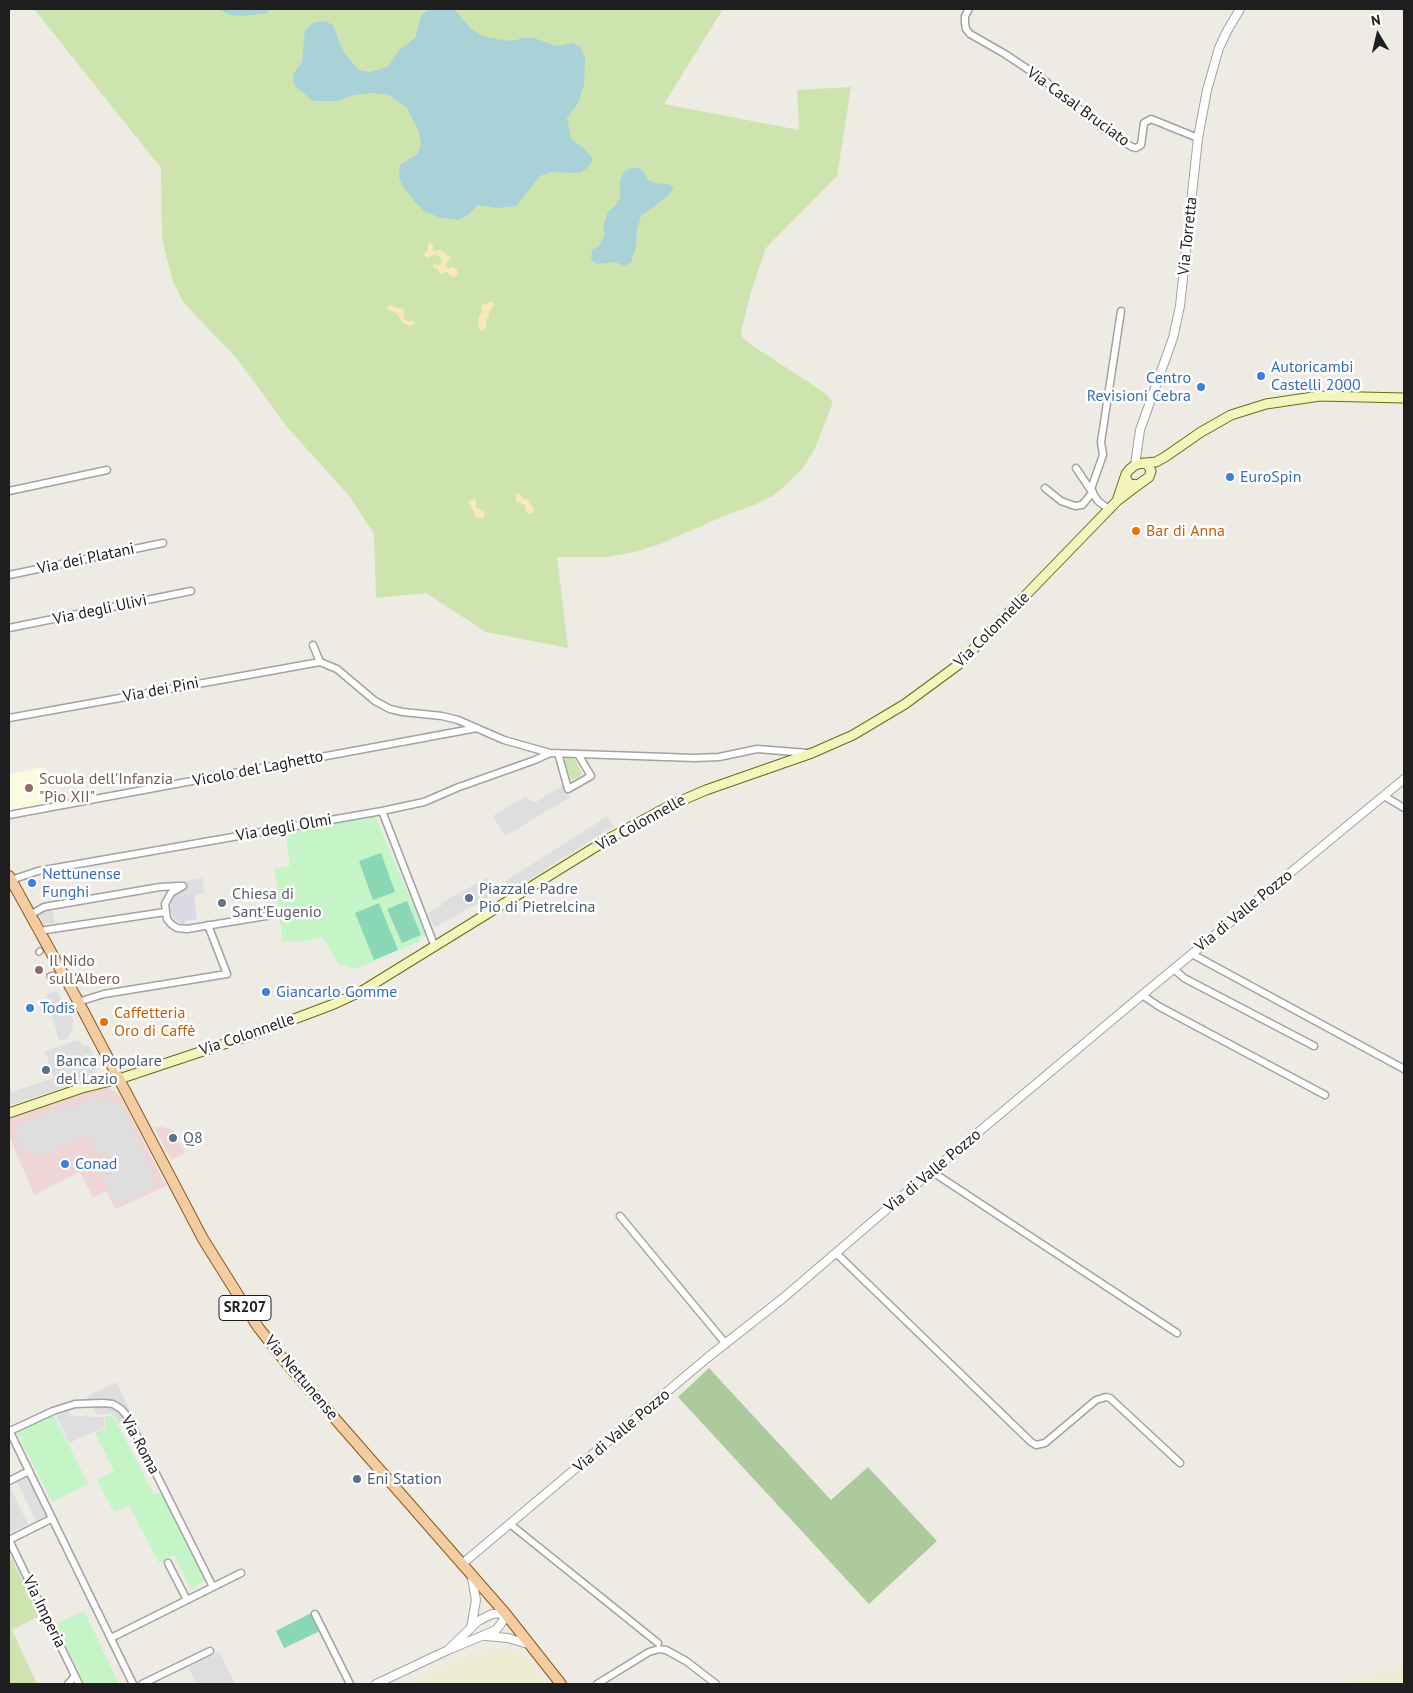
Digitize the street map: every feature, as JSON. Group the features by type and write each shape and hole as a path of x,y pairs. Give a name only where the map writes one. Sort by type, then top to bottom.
{"main road":[{"path":"1135,465 1140,463 1149,467 1224,419 1244,410 1266,404 1320,396 1404,398"},
{"name":"Via Colonnelle","path":"1117,501 1126,474 1135,465"},
{"name":"Via Colonnelle","path":"9,1113 257,1033 334,1004 362,991 617,834 671,805 706,790 812,753 848,737 892,712 948,674 1117,501 1149,477 1149,467"},
{"path":"1126,474 1128,484 1138,486"},
{"name":"Via Nettunense","path":"10,878 119,1079 202,1239 258,1327 288,1365 505,1613 561,1684"}],"street":[{"name":"Via Casal Bruciato","path":"969,9 964,23 970,34 1044,80 1106,131 1132,147 1139,147 1141,145 1144,123 1151,119 1198,138"},
{"name":"Via Torretta","path":"1135,465 1140,430 1173,338 1179,312 1198,138 1207,90 1214,62 1227,30 1240,9"},
{"path":"1045,488 1062,501 1075,506 1082,505 1092,491 1103,455 1101,442 1121,311"},
{"path":"1076,468 1098,501 1110,510"},
{"path":"9,490 107,470"},
{"name":"Via dei Platani","path":"9,575 163,543"},
{"name":"Via degli Ulivi","path":"9,628 191,591"},
{"path":"313,645 319,662 348,677 375,701 390,709 454,718 504,740 550,753 694,758 719,757 763,749 812,753"},
{"name":"Via dei Pini","path":"9,718 319,662"},
{"name":"Vicolo del Laghetto","path":"9,815 477,728"},
{"name":"Via degli Olmi","path":"10,878 38,871 424,802 550,753"},
{"path":"558,753 568,789 591,776 578,754"},
{"name":"Via di Valle Pozzo","path":"462,1564 782,1299 931,1171 1142,995 1404,779"},
{"path":"1384,796 1404,808"},
{"path":"382,811 435,947"},
{"path":"30,915 44,907 160,887 183,886 174,890 168,897 165,912 169,922 177,928 187,929 278,914"},
{"path":"39,931 165,912"},
{"path":"78,1002 104,994 227,974 208,925"},
{"path":"1192,954 1404,1069"},
{"path":"1174,969 1184,978 1314,1046"},
{"path":"1142,995 1160,1007 1325,1095"},
{"path":"931,1171 1176,1333"},
{"path":"620,1216 726,1344"},
{"path":"836,1253 1031,1442 1036,1445 1045,1443 1096,1400 1106,1397 1110,1398 1180,1463"},
{"name":"Via Roma","path":"133,1684 9,1431 53,1411 75,1404 113,1404 121,1409 214,1587"},
{"path":"9,1481 29,1471"},
{"path":"9,1540 51,1519"},
{"path":"510,1524 658,1643"},
{"name":"Via Imperia","path":"9,1540 79,1684"},
{"path":"168,1564 187,1600"},
{"path":"111,1638 241,1573"},
{"path":"470,1628 476,1600 471,1574"},
{"path":"376,1684 499,1628 505,1613 489,1615 470,1628 448,1650"},
{"path":"315,1614 350,1684"},
{"path":"482,1636 502,1637 530,1644"},
{"path":"598,1684 649,1652 659,1649 666,1650 682,1659 716,1684"},
{"path":"142,1684 210,1651"},
{"path":"68,1684 75,1676"}],"shaded area":[{"name":"Scuola dell'Infanzia \"Pio XII\"","path":"45,767 52,803 9,811 9,774"},
{"path":"563,785 570,797 505,836 493,816 526,796 529,800 536,802"},
{"path":"608,816 614,826 511,891 505,881"},
{"path":"202,878 204,893 181,897 179,882"},
{"name":"Piazzale Padre Pio di Pietrelcina","path":"487,878 496,893 435,927 427,914 442,905 441,903"},
{"path":"181,893 181,897 196,894 194,897 197,919 185,921 184,925 174,919 170,909 173,897"},
{"path":"52,907 55,923 43,924 38,912"},
{"path":"57,991 74,1020 71,1025 74,1026 67,1039 59,1041 46,994"},
{"path":"78,1040 84,1046 89,1046 96,1059 94,1073 83,1081 10,1105 9,1093 54,1078 45,1051"},
{"path":"108,1087 122,1099 166,1186 116,1209 106,1191 93,1198 80,1172 34,1195 9,1136 9,1119 84,1092"},
{"path":"92,1096 120,1105 153,1172 157,1186 117,1205 100,1172 113,1166 105,1150 99,1153 89,1133 36,1158 32,1150 25,1153 14,1129 40,1117 72,1106 73,1108 84,1105 84,1102 91,1100"},
{"path":"154,1127 173,1130 185,1153 171,1160"},
{"path":"116,1382 134,1418 119,1424 115,1417 110,1414 96,1414 87,1396"},
{"path":"68,1411 71,1416 104,1417 104,1427 69,1443 57,1416"},
{"path":"35,1474 54,1512 36,1521 17,1482"},
{"path":"9,1486 28,1524 9,1533"},
{"path":"506,1649 521,1653 547,1684 409,1684 464,1657 486,1650"},
{"path":"219,1652 235,1684 197,1684 188,1667"},
{"path":"1404,1665 1404,1684 1342,1684"}],"green space":[{"path":"34,9 723,9 664,104 799,130 797,90 851,87 837,176 766,248 751,292 741,332 742,337 750,344 825,393 833,402 815,448 803,468 785,486 771,497 754,505 660,544 635,552 608,557 557,557 568,648 486,632 426,593 376,598 374,534 350,497 287,427 238,360 183,302 172,279 162,239 161,168"},
{"path":"566,757 574,758 582,773 572,780 564,762"},
{"path":"375,816 426,935 421,937 418,942 356,969 339,964 322,937 301,942 293,942 292,940 283,942 277,902 276,889 278,889 274,869 290,866 285,832"},
{"path":"381,853 395,892 373,900 359,861"},
{"path":"407,901 421,935 402,943 387,909"},
{"path":"379,903 398,950 374,960 355,913"},
{"path":"709,1368 831,1500 868,1467 937,1541 869,1604 678,1397"},
{"path":"53,1414 88,1484 52,1502 17,1432"},
{"path":"105,1416 111,1416 115,1419 154,1495 161,1491 206,1581 191,1589 174,1555 159,1563 129,1505 114,1512 97,1480 114,1471 95,1433 105,1428"},
{"path":"9,1553 39,1616 12,1630 37,1684 9,1683"},
{"path":"84,1611 119,1684 85,1684 56,1624"},
{"path":"311,1613 320,1631 284,1648 276,1631"}],"sand":[{"path":"431,243 433,251 440,250 450,257 451,259 446,263 446,268 453,267 457,270 458,274 456,277 452,277 447,272 441,274 433,267 434,264 440,265 442,263 439,256 425,257 424,254 428,250 428,244"},
{"path":"493,302 494,306 489,311 486,329 481,331 478,326 479,316 482,312 481,306"},
{"path":"391,305 404,309 404,319 414,321 414,324 410,326 403,323 397,313 387,310 388,306"},
{"path":"517,493 522,498 529,500 535,509 533,513 526,512 525,505 516,501"},
{"path":"471,499 476,500 476,507 484,511 485,515 483,518 475,516 468,503"}],"water":[{"path":"218,9 270,9 267,13 243,16 231,15"},
{"path":"430,9 454,9 471,29 480,35 490,38 512,41 534,38 556,46 573,43 580,47 585,57 584,85 578,103 567,118 571,139 584,148 593,159 588,167 580,173 552,172 540,176 516,206 497,208 478,205 468,215 459,220 438,217 426,212 417,204 404,188 399,177 400,165 418,153 421,144 419,132 407,108 390,95 371,93 354,95 338,101 313,101 296,87 293,81 294,73 302,62 305,30 313,23 325,21 333,25 343,51 358,70 370,72 388,67 400,49 416,36 421,15"},
{"path":"631,168 640,168 647,179 653,183 667,184 673,187 673,189 669,195 641,216 637,230 636,247 631,262 624,266 615,262 597,264 591,260 592,250 599,246 605,235 603,226 608,212 620,199 620,180 624,172"}],"place":[{"name":"Autoricambi Castelli 2000","path":"1261,376"},
{"name":"Centro Revisioni Cebra","path":"1201,387"},
{"name":"EuroSpin","path":"1230,477"},
{"name":"Bar di Anna","path":"1136,531"},
{"name":"Scuola dell'Infanzia \"Pio XII\"","path":"29,788"},
{"name":"Nettunense Funghi","path":"32,883"},
{"name":"Piazzale Padre Pio di Pietrelcina","path":"469,898"},
{"name":"Chiesa di Sant'Eugenio","path":"222,903"},
{"name":"Il Nido sull'Albero","path":"39,970"},
{"name":"Giancarlo Gomme","path":"266,992"},
{"name":"Todis","path":"30,1008"},
{"name":"Caffetteria Oro di Caffè","path":"104,1022"},
{"name":"Banca Popolare del Lazio","path":"46,1070"},
{"name":"Q8","path":"173,1138"},
{"name":"Conad","path":"65,1164"},
{"name":"Eni Station","path":"357,1479"}]}
